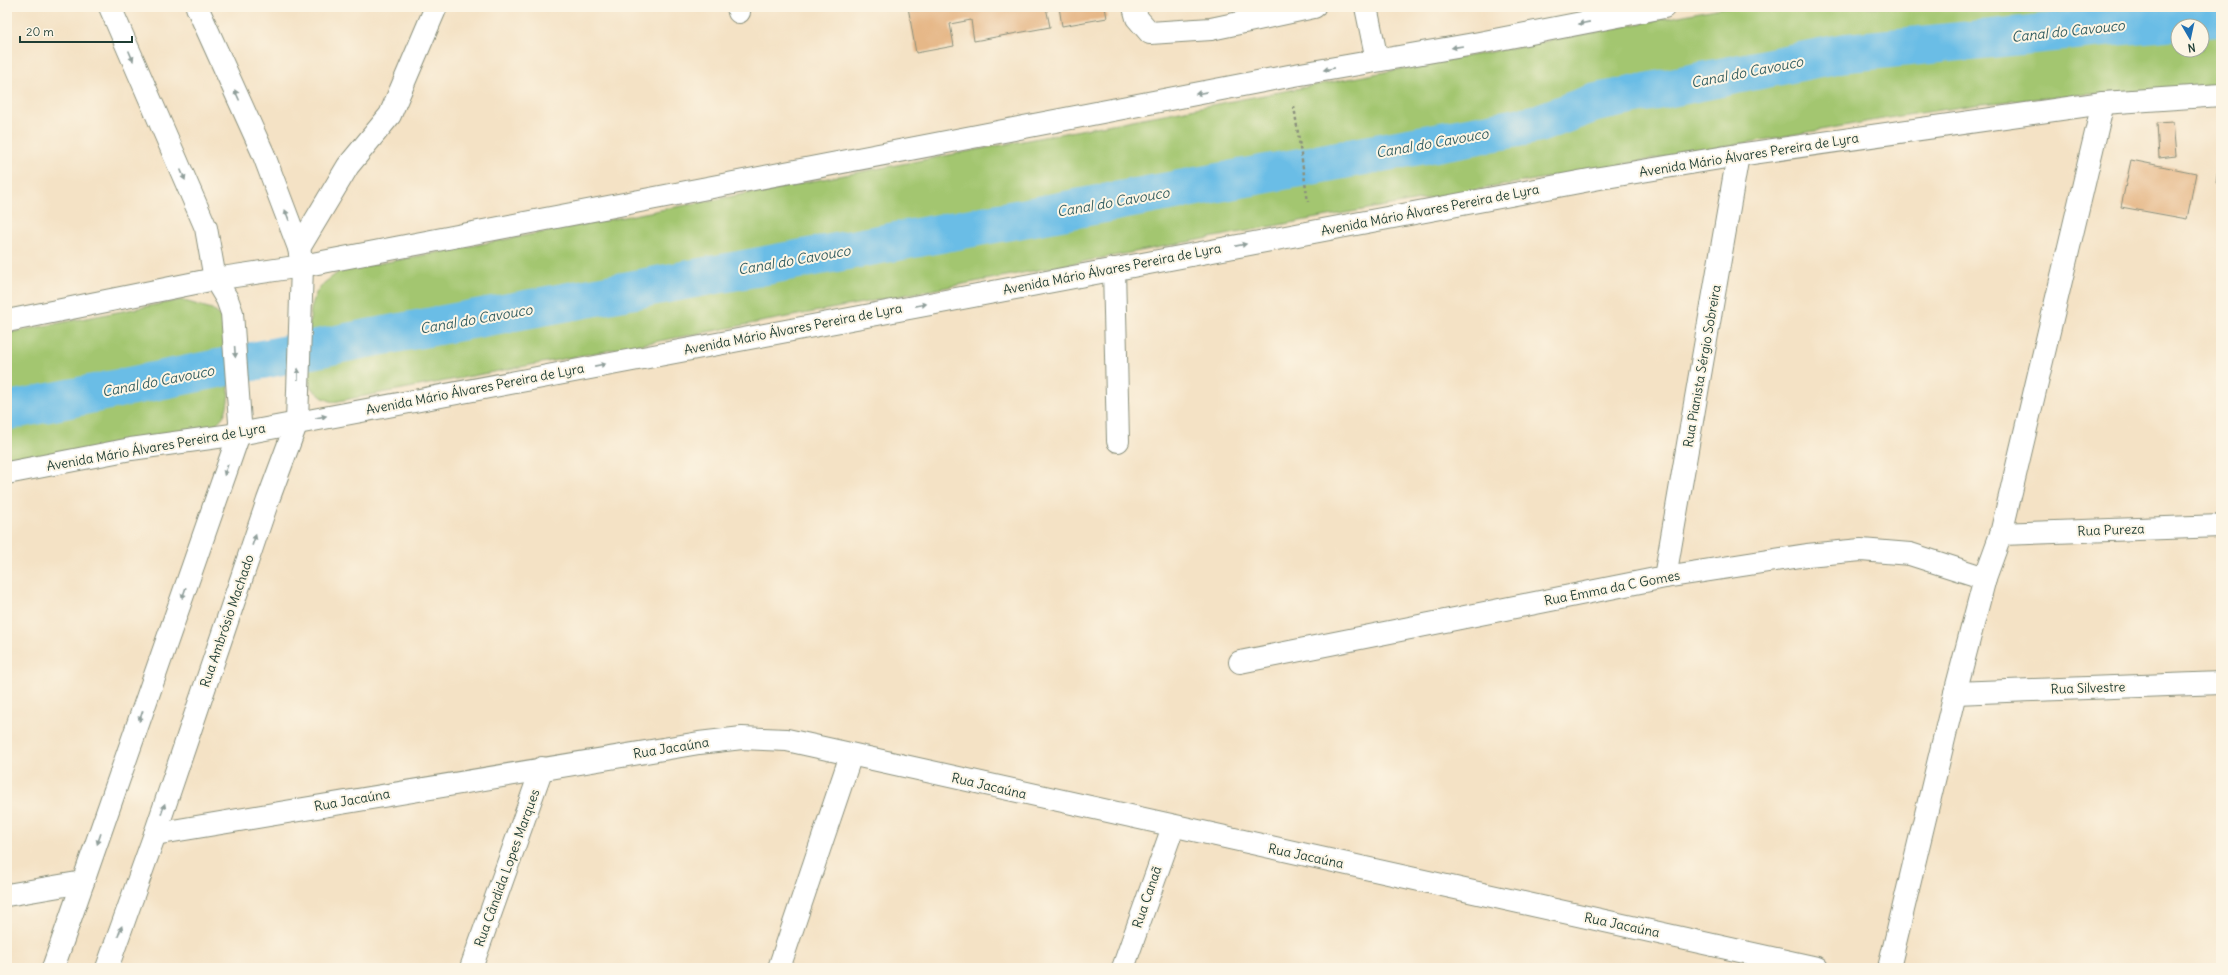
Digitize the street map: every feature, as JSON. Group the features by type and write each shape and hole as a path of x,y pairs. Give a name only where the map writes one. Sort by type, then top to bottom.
{"street":[{"path":"53,968 240,428 232,313 227,299 215,280 206,228 110,7"},
{"path":"197,7 263,153 301,257"},
{"name":"Rua Ambrósio Machado","path":"107,968 155,834 297,418 301,257 348,166 390,115 436,7"},
{"path":"1134,7 1137,18 1150,33 1211,29 1314,7"},
{"path":"1366,7 1377,60"},
{"path":"7,321 215,280 301,257 1377,60 1474,44 1664,7"},
{"name":"Avenida Mário Álvares Pereira de Lyra","path":"7,473 240,428 1114,269 1600,178 1738,155 2102,104 2221,95"},
{"path":"1889,968 1955,693 1985,578 2001,534 2102,104"},
{"name":"Rua Pianista Sérgio Sobreira","path":"1665,577 1738,155"},
{"path":"1114,269 1118,441"},
{"name":"Rua Pureza","path":"2001,534 2221,526"},
{"name":"Rua Emma da C Gomes","path":"1240,662 1665,577 1807,555 1861,550 1910,554 1985,578"},
{"name":"Rua Silvestre","path":"1955,693 2221,683"},
{"name":"Rua Jacaúna","path":"155,834 542,768 742,738 787,740 1173,827 1817,968"},
{"path":"779,968 851,755"},
{"name":"Rua Cândida Lopes Marques","path":"471,968 542,768"},
{"name":"Rua Canaã","path":"1122,968 1173,827"},
{"path":"7,895 84,882"}],"path":[{"path":"1289,76 1306,188"}],"green space":[{"path":"1726,7 2221,7 2221,88 2075,95 1982,104 1900,116 1311,219 333,402 323,398 311,388 305,374 311,308 316,293 324,283 340,271"},
{"path":"181,300 212,309 224,319 229,390 225,413 217,423 210,429 7,465 7,333"}],"building":[{"path":"908,7 1046,7 1050,27 974,41 971,20 950,24 954,46 916,53"},
{"path":"1059,7 1105,7 1107,18 1062,26"},
{"path":"2173,122 2176,156 2159,158 2157,123"},
{"path":"2221,152 2221,184 2216,183"},
{"path":"2131,160 2196,173 2187,219 2121,207"}],"waterway":[{"name":"Canal do Cavouco","path":"7,411 354,341 1537,124 1594,103 1843,53 2221,16"}]}
